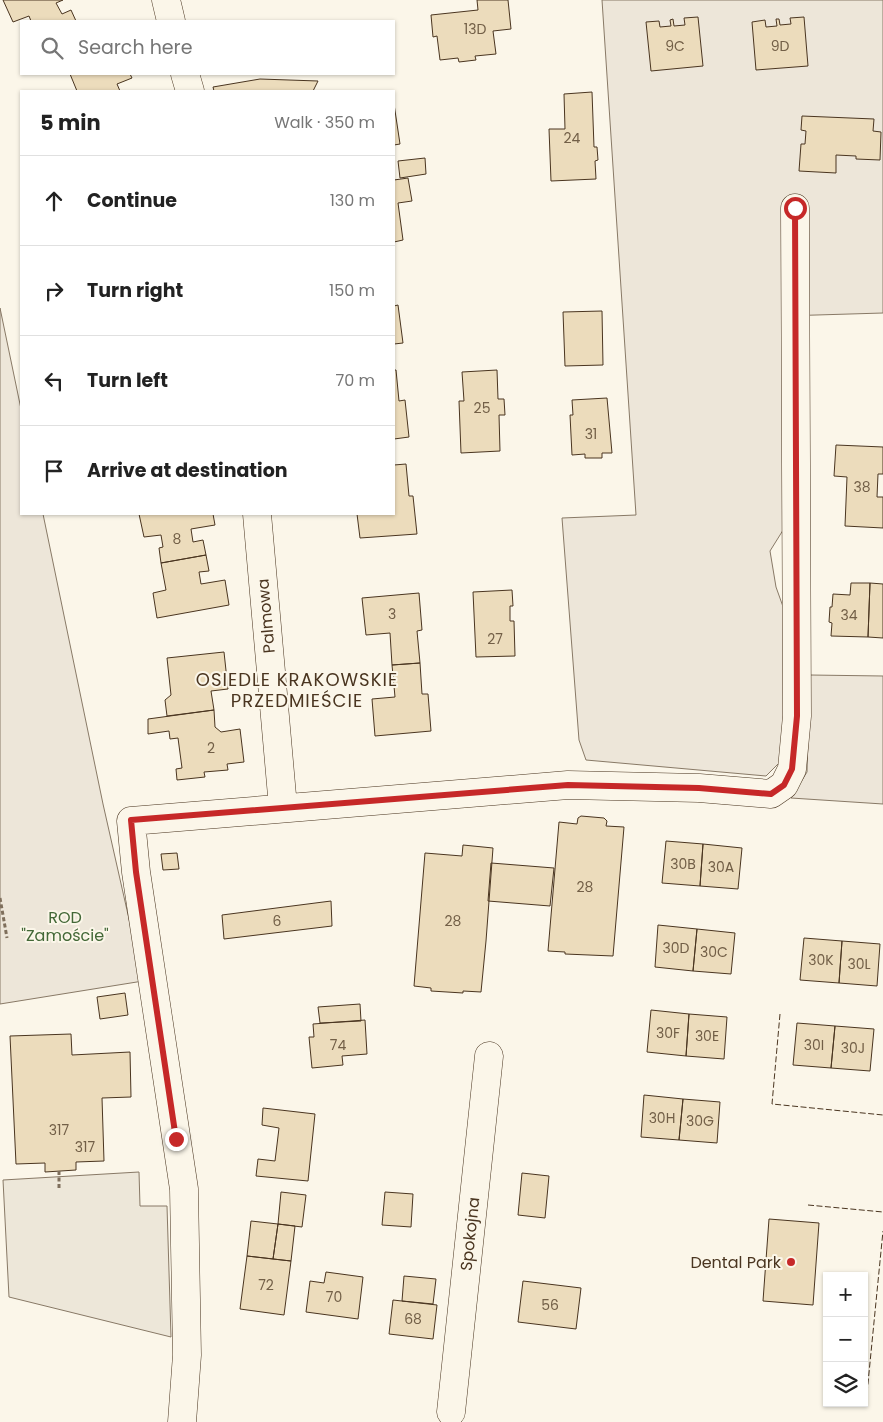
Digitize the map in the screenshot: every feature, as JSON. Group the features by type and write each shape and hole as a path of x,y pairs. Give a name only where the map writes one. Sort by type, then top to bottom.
{"street":[{"path":"166,0 171,20"},
{"path":"185,75 190,90"},
{"path":"182,1422 187,1355 184,1189 136,872 131,820 283,807 391,801 568,785 699,788 771,794 784,785 792,769 797,716 795,208"},
{"name":"Palmowa","path":"257,515 283,807"},
{"name":"Spokojna","path":"450,1412 489,1056"}],"path":[{"path":"0,898 7,938"},
{"path":"59,1171 59,1190"}],"green space":[{"path":"602,0 883,0 883,313 783,316 785,527 770,551 776,587 791,629 782,760 766,776 586,760 579,740 562,518 636,515"},
{"name":"ROD \"Zamoście\"","path":"0,308 20,404 20,515 43,515 103,804 143,981 0,1004"},
{"path":"810,675 883,676 883,804 791,798 807,772"}],"shaded area":[{"path":"139,1172 140,1206 167,1206 171,1337 9,1297 3,1180"}],"building":[{"path":"3,0 63,0 56,3 62,14 71,10 76,20 31,20 29,16 13,22"},
{"path":"477,0 508,0 511,29 493,31 496,54 475,56 476,60 459,62 458,58 440,60 437,36 433,37 431,15 478,10"},
{"path":"698,17 703,66 651,71 646,22 659,21 660,27 671,26 670,20 673,19 674,26 685,25 684,18"},
{"path":"804,17 808,66 756,70 752,22 765,20 766,27 777,26 776,19 779,19 780,25 791,24 790,18"},
{"path":"70,75 130,75 132,78 117,84 120,90 77,90"},
{"path":"260,79 318,81 314,90 214,90 213,87"},
{"path":"592,92 594,147 597,147 598,160 595,161 596,179 551,181 549,129 565,129 564,94"},
{"path":"395,111 400,144 395,145"},
{"path":"802,116 874,119 873,131 881,132 880,160 856,159 856,156 836,155 836,173 799,171 801,144 805,144 806,131 801,130"},
{"path":"425,158 426,174 400,178 398,161"},
{"path":"408,178 412,201 398,203 403,240 395,242 395,180"},
{"path":"398,305 403,343 395,344 395,306"},
{"path":"602,311 603,365 565,366 563,312"},
{"path":"395,370 399,401 405,400 409,437 395,439"},
{"path":"497,370 498,399 504,399 505,415 499,415 500,451 461,453 459,401 464,401 462,372"},
{"path":"607,398 612,453 602,453 602,458 585,458 585,454 572,455 570,415 573,415 572,400"},
{"path":"836,445 883,447 883,474 878,474 877,497 883,497 883,528 845,526 847,477 834,476"},
{"path":"406,464 409,496 413,496 417,534 360,538 357,515 395,515 395,465"},
{"path":"139,515 213,515 215,525 191,529 193,542 203,540 206,555 161,563 159,548 163,547 161,535 144,537"},
{"path":"206,555 209,571 199,572 201,584 225,580 229,605 157,618 153,593 166,590 161,563"},
{"path":"851,583 870,583 868,637 831,636 832,623 829,622 833,594 850,595"},
{"path":"870,583 883,584 883,638 868,637"},
{"path":"512,590 513,606 510,606 510,621 514,621 515,656 476,657 473,592"},
{"path":"419,593 422,630 417,631 420,663 392,665 390,633 366,635 362,598"},
{"path":"224,652 228,689 211,691 214,710 167,716 165,700 171,695 167,658"},
{"path":"420,663 422,694 428,694 431,731 375,736 372,699 395,697 392,665"},
{"path":"214,710 215,727 221,732 240,729 244,762 227,764 228,770 204,772 205,777 177,780 176,769 182,768 178,738 170,739 169,731 148,734 148,719"},
{"path":"581,816 604,818 607,821 606,826 624,827 613,956 565,954 565,952 548,951 559,822 577,824 578,818"},
{"path":"666,841 703,844 700,886 662,883"},
{"path":"703,844 742,848 738,889 700,886"},
{"path":"463,845 493,848 481,992 431,991 431,988 414,986 425,853 462,856"},
{"path":"177,853 179,869 163,870 161,854"},
{"path":"491,863 554,868 550,906 488,901"},
{"path":"331,901 332,926 224,939 222,915"},
{"path":"658,925 697,929 693,971 655,967"},
{"path":"697,929 735,933 731,974 693,971"},
{"path":"804,938 842,941 839,983 800,980"},
{"path":"842,941 880,944 877,986 839,983"},
{"path":"125,993 128,1015 100,1019 97,997"},
{"path":"360,1004 361,1021 320,1023 318,1007"},
{"path":"651,1010 689,1014 686,1056 647,1052"},
{"path":"689,1014 727,1017 724,1059 686,1056"},
{"path":"365,1020 367,1054 342,1056 343,1065 312,1068 309,1037 314,1037 313,1024"},
{"path":"797,1023 835,1026 831,1068 793,1065"},
{"path":"835,1026 874,1029 870,1071 831,1068"},
{"path":"71,1034 72,1055 130,1052 131,1097 102,1098 104,1161 76,1162 76,1170 45,1172 45,1163 16,1164 10,1036"},
{"path":"644,1095 683,1099 679,1140 641,1137"},
{"path":"683,1099 720,1102 717,1143 679,1140"},
{"path":"263,1108 315,1114 308,1181 256,1176 258,1159 275,1161 279,1128 262,1125"},
{"path":"522,1173 549,1176 545,1218 518,1215"},
{"path":"281,1192 306,1195 302,1227 278,1224"},
{"path":"385,1192 413,1194 411,1227 382,1225"},
{"name":"Dental Park","path":"769,1219 819,1223 813,1305 763,1301"},
{"path":"251,1221 278,1224 273,1259 247,1256"},
{"path":"278,1224 295,1226 291,1261 273,1259"},
{"path":"247,1256 291,1261 284,1315 240,1309"},
{"path":"326,1272 363,1277 358,1319 306,1312 310,1281 324,1283"},
{"path":"404,1276 436,1279 433,1304 402,1301"},
{"path":"523,1281 581,1288 576,1329 518,1322"},
{"path":"393,1300 437,1305 433,1339 389,1334"}],"fence":[{"path":"780,1014 772,1104 883,1115"},
{"path":"808,1205 883,1212"},
{"path":"868,1383 883,1231"}],"place":[{"name":"Dental Park","path":"791,1262"}],"district":[{"name":"OSIEDLE KRAKOWSKIE PRZEDMIEŚCIE","path":"297,690"}],"route":[{"path":"176,1139 136,872 131,820 283,807 391,801 568,785 699,788 771,794 784,785 792,769 797,716 795,208"}]}
